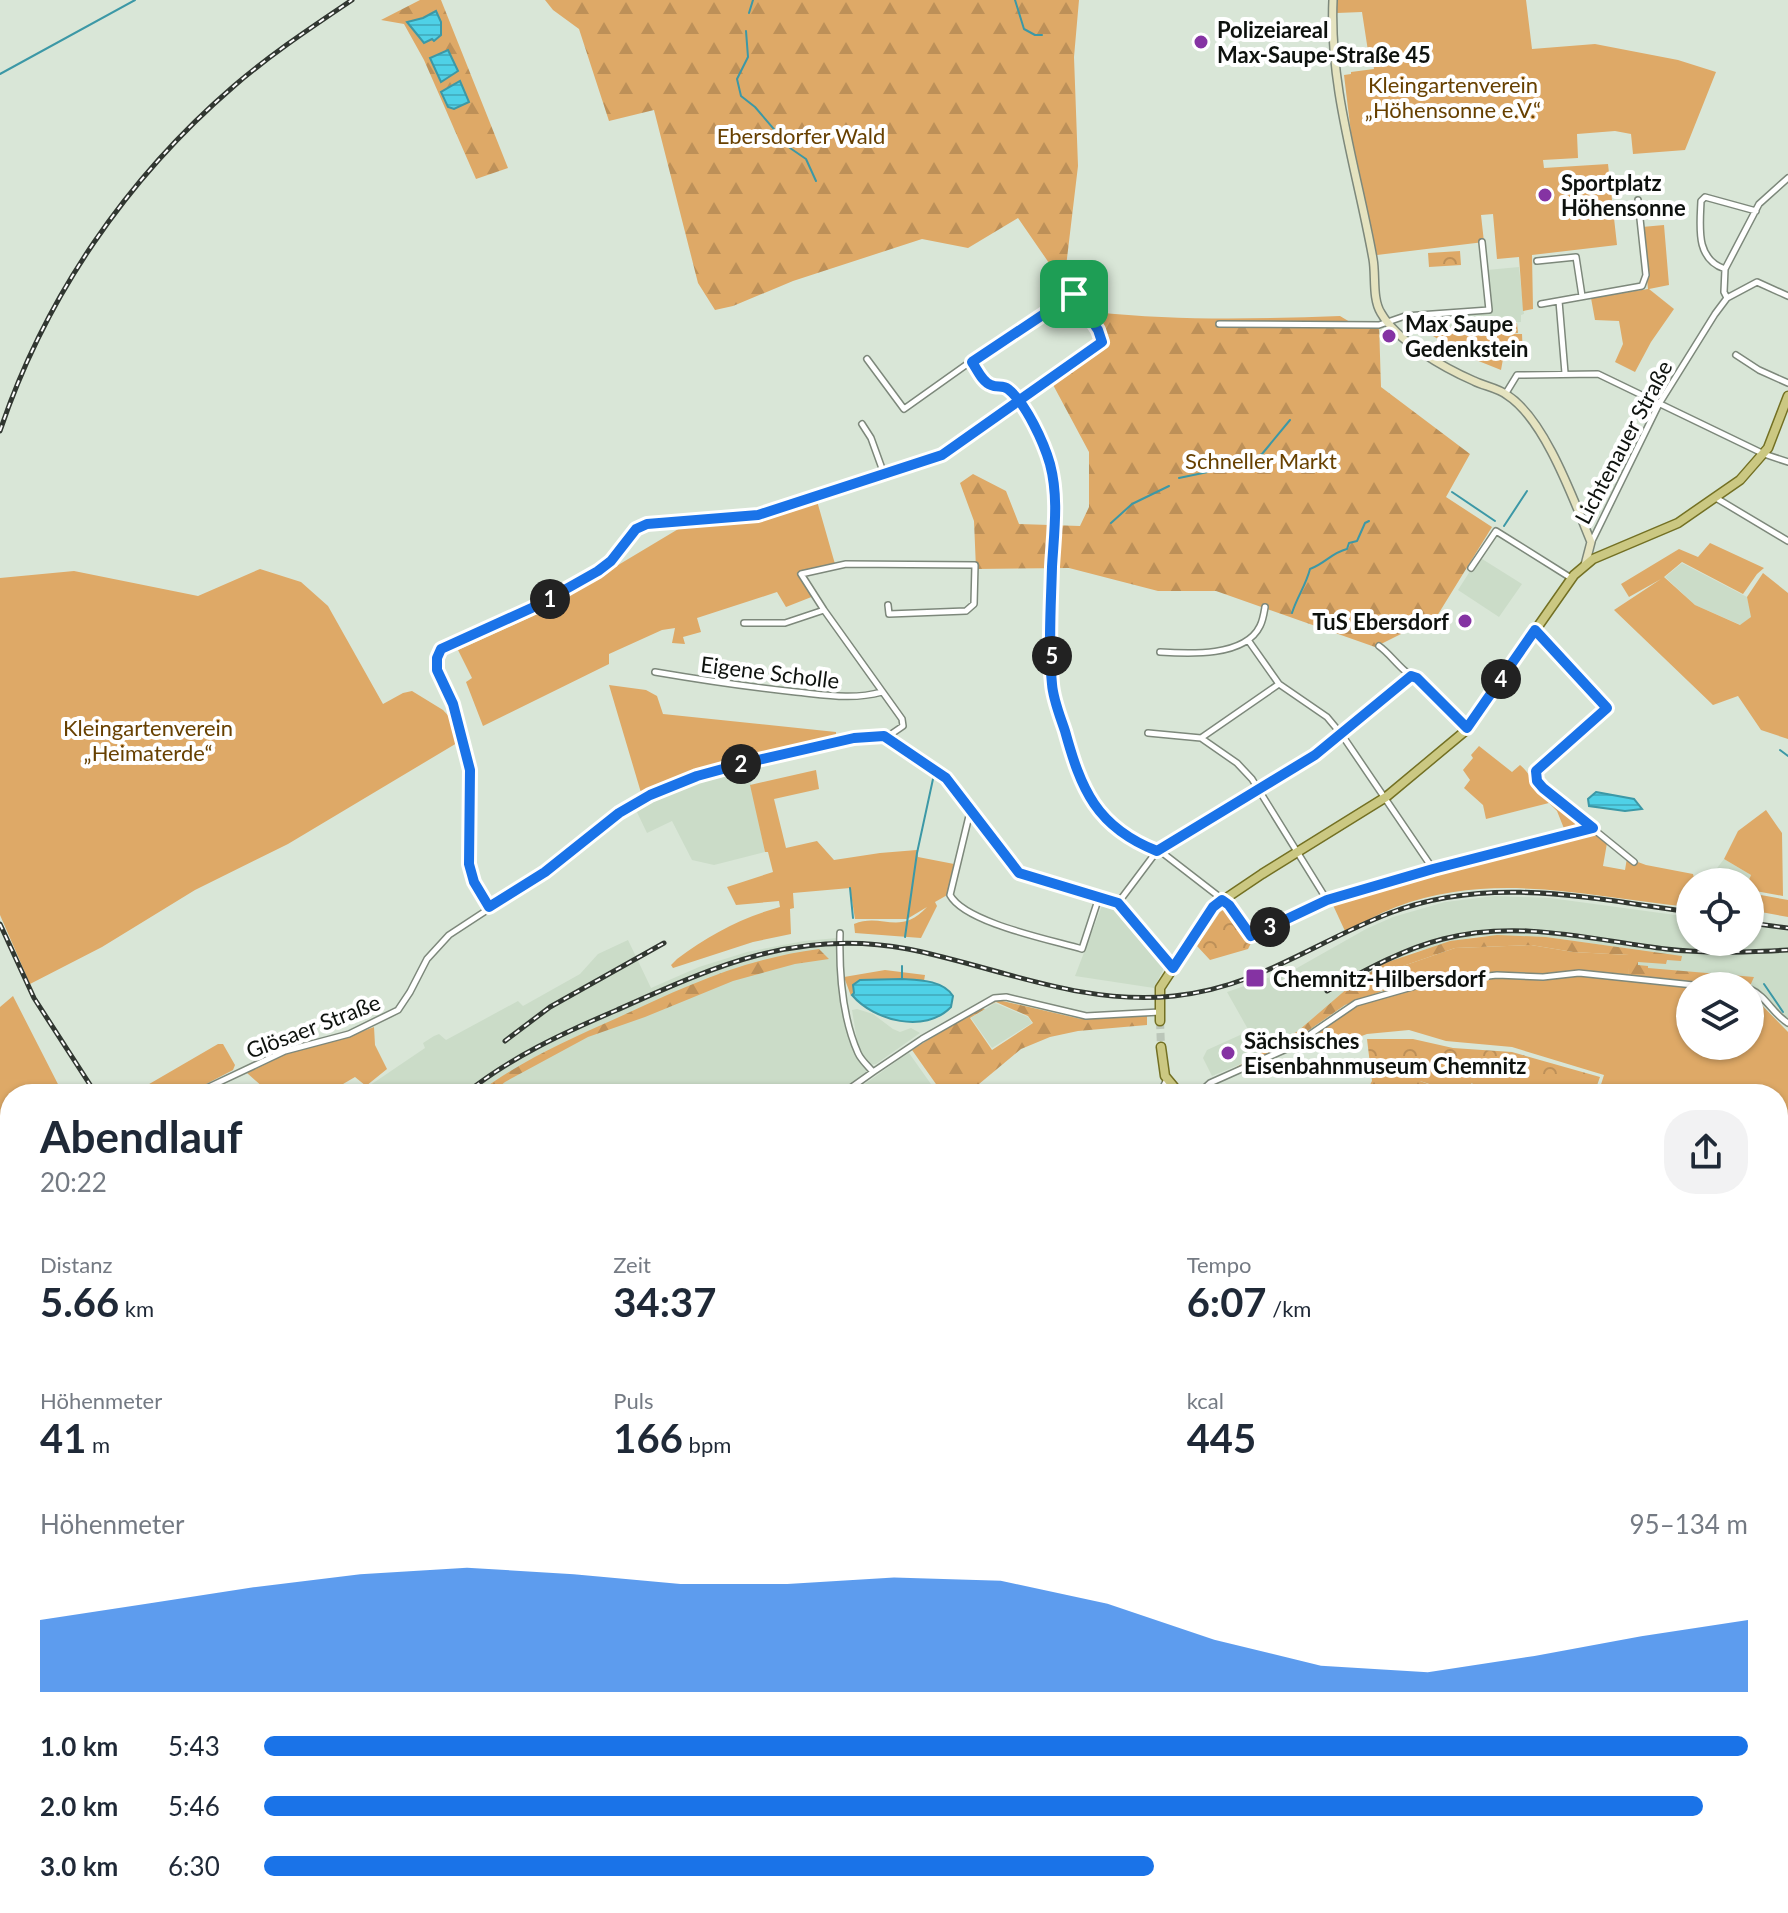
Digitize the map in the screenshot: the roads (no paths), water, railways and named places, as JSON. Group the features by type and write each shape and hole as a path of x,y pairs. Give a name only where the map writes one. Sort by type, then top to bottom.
{"main road":[{"path":"1160,1016 1159,990 1213,907 1386,797 1467,728 1571,578 1585,565 1671,527 1747,474 1773,438 1788,396"},
{"path":"1161,1047 1163,1070 1171,1084"}],"street":[{"path":"1333,0 1333,36 1349,152 1381,314 1406,340 1444,367 1506,393 1539,430 1591,542"},
{"path":"1788,178 1769,193 1756,211 1725,269 1724,292 1727,298 1754,282 1761,282 1788,296"},
{"path":"1725,269 1709,259 1702,246 1701,201 1705,197 1756,211"},
{"path":"1541,304 1642,286 1646,280 1638,200"},
{"path":"1219,324 1379,325 1405,316 1489,310 1482,242"},
{"path":"1537,261 1576,257 1582,296"},
{"path":"489,907 474,882 469,864 470,770 453,704 437,670 441,649 536,606 598,571 611,561 636,529 647,524 758,515 942,455 1102,342 1098,330 1074,294 904,409 867,359"},
{"name":"Lichtenauer Straße","path":"1585,565 1591,542 1659,404 1727,298"},
{"path":"1559,301 1565,373"},
{"path":"1736,355 1788,383"},
{"path":"972,362 985,381 992,386 1007,388 1045,448 1056,506 1052,567 1052,685 1073,765 1083,787 1103,815 1127,836 1190,873 1229,905 1251,936 1327,900 1593,828"},
{"path":"1506,393 1517,375 1598,374 1764,454 1788,462"},
{"path":"862,424 871,438 884,474"},
{"path":"1716,498 1788,541"},
{"path":"1471,568 1496,531 1571,578"},
{"path":"888,605 889,614 966,611 974,604 975,565 834,565 803,572 801,577 904,723 887,737 946,778 1019,873 1118,903 1173,968"},
{"path":"1160,652 1194,654 1219,651 1248,640 1260,626 1265,607"},
{"path":"744,623 785,623 824,610"},
{"path":"1535,630 1607,708 1536,771 1536,777 1543,788 1634,862"},
{"path":"1248,640 1279,684 1327,717 1342,735 1433,869"},
{"path":"1379,646 1417,678 1467,728"},
{"name":"Eigene Scholle","path":"655,672 846,698 882,692"},
{"path":"1118,903 1157,851 1260,791 1342,735 1411,676"},
{"path":"1201,738 1279,684"},
{"path":"1148,733 1201,738 1241,767 1260,791 1327,900"},
{"name":"Glösaer Straße","path":"215,1084 285,1051 349,1034 398,1010 434,949 449,935 563,859 629,807 697,776 854,738 887,737"},
{"path":"972,812 950,895 960,906 996,924 1082,949 1099,897"},
{"path":"840,933 841,976 853,1038 859,1056 873,1072"},
{"path":"1209,1084 1302,1041 1346,1008 1371,997 1411,987 1497,975 1543,977 1579,973 1676,983"},
{"path":"856,1084 922,1039 994,998 1006,997 1086,1016 1160,1016"},
{"path":"1764,1000 1788,1023"},
{"path":"1165,1084 1167,1079"}],"water":[{"path":"436,11 441,22 441,35 434,41 424,43 407,22"},
{"path":"448,50 458,71 441,82 430,58"},
{"path":"460,81 469,102 454,109 448,107 441,92"},
{"path":"1596,792 1634,799 1642,809 1625,811 1589,806 1588,799"},
{"path":"860,980 930,982 943,987 953,996 951,1007 928,1020 900,1021 873,1012 852,995 853,985"}],"waterway":[{"path":"0,74 135,0"},
{"path":"749,13 753,0"},
{"path":"1015,0 1024,29 1042,35"},
{"path":"746,31 748,57 737,79 741,96 755,107 790,148 806,159 816,181"},
{"path":"1179,478 1222,469 1230,463 1250,460 1262,454 1290,420"},
{"path":"1111,523 1132,504 1169,486"},
{"path":"1504,526 1527,491"},
{"path":"1452,492 1495,521"},
{"path":"1292,613 1310,569 1357,541 1365,523 1369,521"},
{"path":"1780,750 1788,756"},
{"path":"905,937 917,853 933,779"},
{"path":"850,888 853,918"},
{"path":"902,966 902,979"},
{"path":"1764,984 1783,1012"}],"tunnel":[{"path":"1160,1021 1161,1047"}],"railway":[{"path":"0,431 40,334 66,287 125,200 195,122 234,86 352,0"},
{"path":"479,1084 519,1057 557,1037 688,979 758,955 793,947 830,943 908,949 1073,990 1140,998 1174,996 1233,983 1390,913 1427,901 1502,892 1539,893 1676,910"},
{"path":"0,924 34,998 90,1084"},
{"path":"1764,925 1788,928"},
{"path":"1327,991 1413,949 1471,933 1555,933 1697,952 1788,950"},
{"path":"505,1041 550,1007 664,943"}],"place":[{"name":"Polizeiareal Max-Saupe-Straße 45","path":"1201,42"},
{"name":"Sportplatz Höhensonne","path":"1545,195"},
{"name":"Max Saupe Gedenkstein","path":"1389,336"},
{"name":"TuS Ebersdorf","path":"1465,621"},
{"name":"Chemnitz-Hilbersdorf","path":"1255,978"},
{"name":"Sächsisches Eisenbahnmuseum Chemnitz","path":"1228,1053"}],"park label":[{"name":"Kleingartenverein „Höhensonne e.V.“","path":"1453,96"},
{"name":"Ebersdorfer Wald","path":"801,135"},
{"name":"Schneller Markt","path":"1261,460"},
{"name":"Kleingartenverein „Heimaterde“","path":"148,740"}]}
